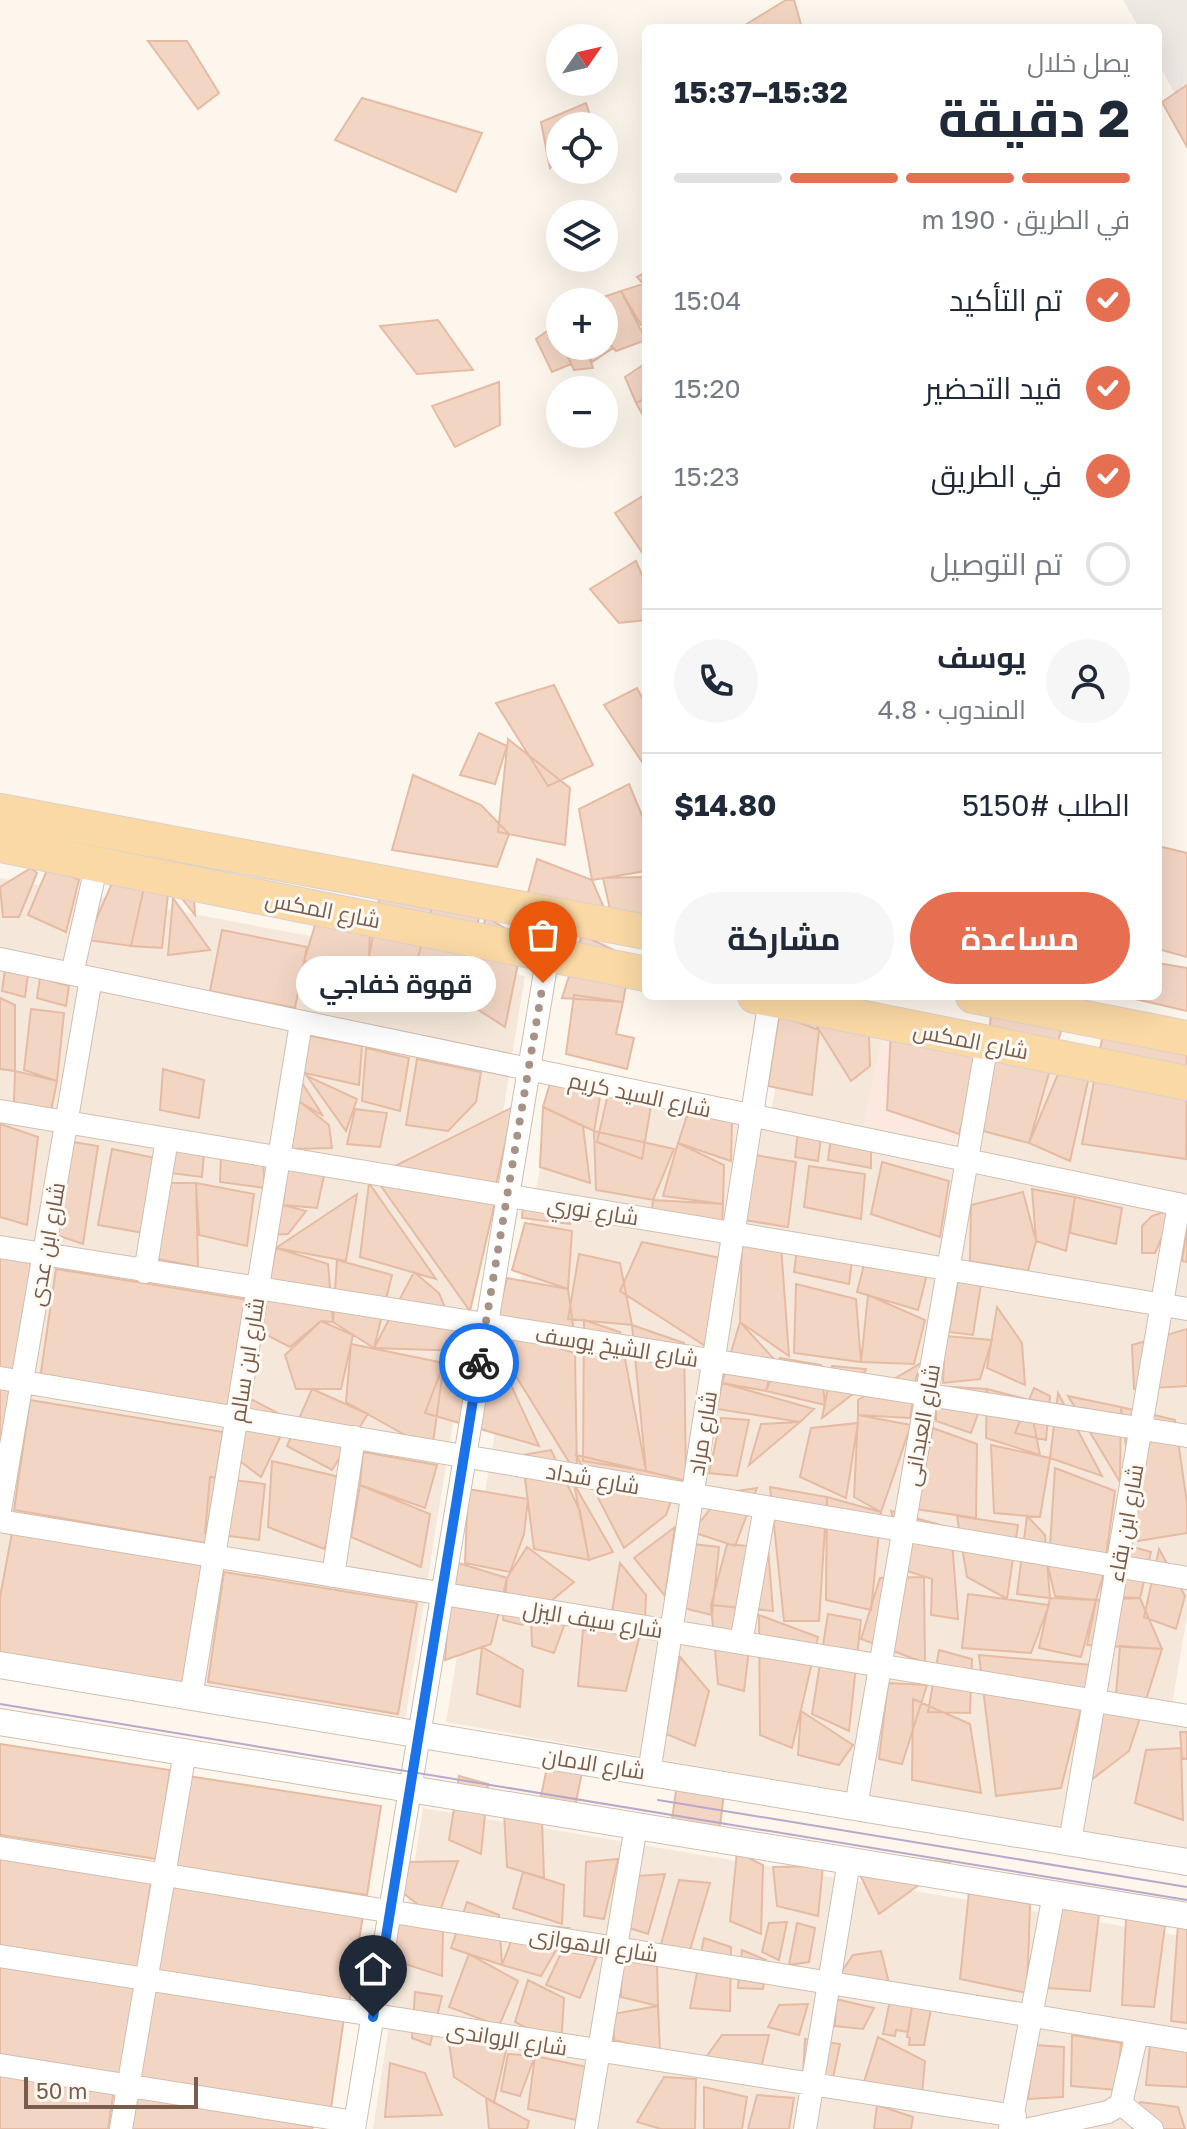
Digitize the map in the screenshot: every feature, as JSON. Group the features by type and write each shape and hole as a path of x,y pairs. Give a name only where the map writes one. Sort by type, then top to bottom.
{"main road":[{"name":"شارع المكس","path":"0,811 642,931"},
{"name":"شارع المكس","path":"0,845 642,973"},
{"name":"شارع المكس","path":"777,1000 1187,1083"},
{"name":"شارع المكس","path":"993,1000 1187,1038"}],"street":[{"name":"شارع ابن عدى","path":"0,1510 11,1379 44,1255 67,1123 97,863"},
{"path":"0,2065 354,2126 548,954"},
{"name":"شارع السيد كريم","path":"0,959 1183,1205"},
{"name":"شارع مراد","path":"649,1773 751,1117 762,1000"},
{"name":"شارع ابن سالم","path":"191,1697 301,1023"},
{"name":"شارع العبدانى","path":"856,1807 987,1043"},
{"name":"شارع نوري","path":"0,1111 1187,1309"},
{"path":"145,1272 167,1139"},
{"name":"شارع ابن بقاء","path":"1070,1842 1162,1304 1183,1205"},
{"name":"شارع الشيخ يوسف","path":"0,1247 1187,1436"},
{"name":"شارع شداد","path":"11,1379 1187,1578"},
{"path":"333,1576 354,1437"},
{"path":"741,1643 765,1507"},
{"name":"شارع سيف اليزل","path":"0,1521 1187,1716"},
{"name":"شارع الامان","path":"0,1665 1187,1862"},
{"path":"0,1722 1187,1916"},
{"path":"121,2129 185,1752"},
{"path":"586,2129 636,1826"},
{"name":"شارع الاهوازى","path":"0,1848 1187,2041"},
{"path":"805,2129 849,1861"},
{"path":"1054,1894 1033,2016 1019,2125 1088,2123 1121,2104 1137,2033"},
{"name":"شارع الرواندى","path":"0,1956 812,2085 1019,2125"},
{"path":"1121,2104 1152,2129"}],"shaded area":[{"path":"1123,0 1187,0 1187,116 1162,70 1162,24 1137,24"},
{"path":"0,878 525,976 404,1726 0,1659"},
{"path":"787,1021 882,1040 864,1125 956,1144 972,1058 1187,1100 1187,1617 1169,1722 1187,1726 1187,1852 446,1722 553,1090 768,1130"},
{"path":"882,1040 972,1058 957,1145 864,1125"},
{"path":"423,1808 1187,1937 1187,2129 373,2129"}],"building":[{"path":"786,0 794,0 801,24 747,24"},
{"path":"148,41 187,41 219,93 198,109"},
{"path":"1187,85 1187,147 1162,102"},
{"path":"362,98 482,133 456,192 335,140"},
{"path":"586,103 589,112 565,112"},
{"path":"546,120 546,148 541,122"},
{"path":"642,284 642,325 641,325 621,291"},
{"path":"621,291 642,332 642,341 618,350 618,292"},
{"path":"438,320 473,370 417,374 380,326"},
{"path":"546,332 546,360 536,339"},
{"path":"546,360 569,360 571,364 552,372"},
{"path":"569,360 590,360 593,368 574,370"},
{"path":"642,366 642,400 636,403 625,377"},
{"path":"499,382 500,425 455,447 432,406"},
{"path":"642,400 642,414 636,403"},
{"path":"642,496 642,552 615,513"},
{"path":"636,561 642,575 642,620 619,623 590,589"},
{"path":"554,685 593,765 548,786 496,703"},
{"path":"637,688 642,697 642,762 604,705"},
{"path":"479,733 507,746 495,784 460,775"},
{"path":"508,739 570,788 565,845 498,832"},
{"path":"413,775 481,805 509,834 497,867 392,850"},
{"path":"629,784 642,815 642,872 592,880 579,809"},
{"path":"1162,847 1187,853 1187,957 1162,950"},
{"path":"125,854 145,883 131,946 87,940"},
{"path":"537,859 592,880 616,936 522,915"},
{"path":"49,865 79,880 66,932 28,915"},
{"path":"31,868 37,873 19,917 3,917 0,887"},
{"path":"642,877 642,932 616,936 603,878"},
{"path":"193,882 195,915 175,890"},
{"path":"145,883 169,885 162,948 131,946"},
{"path":"325,893 371,908 368,981 304,961"},
{"path":"380,894 434,901 411,982 368,964"},
{"path":"173,898 210,950 168,955"},
{"path":"434,901 481,909 460,998 411,982"},
{"path":"486,917 523,939 505,1027 460,998"},
{"path":"222,930 307,947 295,1008 210,991"},
{"path":"582,935 631,958 623,1002 562,998"},
{"path":"1162,964 1187,968 1187,1011 1139,1000 1162,1000"},
{"path":"5,970 28,974 25,997 2,991"},
{"path":"40,978 69,986 66,1006 37,998"},
{"path":"574,995 623,1002 616,1034 634,1038 627,1069 566,1054"},
{"path":"0,998 15,1005 15,1071 0,1069"},
{"path":"800,1000 868,1007 870,1066 851,1081"},
{"path":"992,1000 1069,1003 1029,1143 983,1131"},
{"path":"31,1009 64,1013 57,1081 24,1070"},
{"path":"892,1010 990,1032 959,1134 887,1110"},
{"path":"779,1015 819,1030 812,1095 768,1086"},
{"path":"1104,1029 1187,1038 1186,1159 1082,1144"},
{"path":"306,1035 362,1046 359,1085 300,1072"},
{"path":"366,1048 409,1058 400,1111 362,1101"},
{"path":"1069,1048 1088,1081 1070,1161 1029,1143"},
{"path":"417,1059 481,1072 476,1102 448,1131 406,1125"},
{"path":"163,1069 204,1080 199,1118 160,1110"},
{"path":"15,1071 57,1081 51,1111 14,1102"},
{"path":"307,1076 357,1099 346,1131"},
{"path":"299,1078 323,1116 289,1095"},
{"path":"551,1080 601,1091 594,1131 543,1107"},
{"path":"608,1094 651,1106 642,1159 597,1142"},
{"path":"299,1101 329,1125 332,1148 291,1149"},
{"path":"513,1107 496,1185 391,1168"},
{"path":"543,1107 583,1126 590,1183 540,1167"},
{"path":"355,1109 387,1113 380,1147 347,1144"},
{"path":"689,1110 732,1120 731,1161 678,1143"},
{"path":"0,1124 38,1137 27,1225 0,1217"},
{"path":"594,1131 674,1149 653,1200 596,1190"},
{"path":"798,1132 821,1137 818,1161 795,1157"},
{"path":"831,1138 871,1146 871,1168 828,1160"},
{"path":"67,1141 98,1146 83,1244 51,1233"},
{"path":"678,1143 724,1165 723,1204 663,1196"},
{"path":"112,1149 155,1158 144,1233 98,1225"},
{"path":"173,1149 204,1153 202,1177 170,1173"},
{"path":"221,1154 263,1162 265,1188 220,1182"},
{"path":"755,1155 796,1162 788,1227 744,1220"},
{"path":"882,1162 949,1181 940,1237 871,1214"},
{"path":"809,1166 865,1174 861,1219 804,1207"},
{"path":"287,1167 325,1171 317,1208 283,1205"},
{"path":"378,1182 495,1202 470,1311"},
{"path":"166,1183 196,1183 198,1267 153,1258"},
{"path":"196,1183 254,1194 247,1246 199,1235"},
{"path":"369,1183 436,1279 360,1257"},
{"path":"1032,1189 1075,1197 1066,1251 1036,1241"},
{"path":"1023,1192 1036,1241 1028,1271 970,1261 971,1205"},
{"path":"357,1194 346,1261 276,1248"},
{"path":"1075,1197 1122,1208 1116,1244 1070,1233"},
{"path":"653,1200 723,1204 722,1226 652,1211"},
{"path":"523,1204 571,1209 570,1224 522,1218"},
{"path":"283,1205 306,1211 288,1234 267,1235"},
{"path":"1175,1208 1155,1253 1142,1253 1142,1226 1152,1216"},
{"path":"525,1223 572,1231 568,1289 512,1270"},
{"path":"1187,1227 1187,1262 1182,1261"},
{"path":"742,1239 781,1246 789,1356 740,1322"},
{"path":"642,1242 721,1258 707,1347 620,1291"},
{"path":"276,1248 328,1264 333,1322 321,1321 290,1347 259,1331"},
{"path":"797,1250 852,1261 849,1284 794,1272"},
{"path":"579,1254 620,1263 632,1325 568,1319"},
{"path":"0,1256 35,1262 17,1373 0,1370"},
{"path":"337,1260 392,1275 374,1348 333,1322"},
{"path":"865,1261 927,1274 918,1310 857,1292"},
{"path":"56,1269 249,1300 230,1411 40,1379"},
{"path":"414,1272 439,1293 463,1351 374,1348"},
{"path":"507,1278 568,1289 575,1340 495,1327"},
{"path":"958,1280 981,1284 973,1335 949,1332"},
{"path":"796,1284 856,1299 861,1362 794,1353"},
{"path":"868,1295 925,1320 914,1364 861,1362"},
{"path":"997,1307 1022,1343 1025,1385 987,1368"},
{"path":"584,1320 620,1332 646,1471 583,1461"},
{"path":"321,1321 353,1335 341,1389 296,1389 285,1355"},
{"path":"740,1322 774,1359 766,1391 722,1383"},
{"path":"632,1325 684,1343 686,1481 646,1471"},
{"path":"485,1326 575,1353 577,1475"},
{"path":"1187,1329 1187,1386 1134,1389 1132,1345"},
{"path":"945,1336 992,1340 980,1379 943,1383"},
{"path":"351,1344 444,1363 432,1450 346,1402"},
{"path":"780,1358 821,1365 825,1405 766,1391"},
{"path":"499,1359 539,1446 425,1413 444,1363"},
{"path":"923,1362 916,1378 910,1418 858,1415 858,1400"},
{"path":"832,1366 866,1369 854,1393 822,1418"},
{"path":"722,1383 814,1409 800,1422 717,1409"},
{"path":"936,1386 987,1389 971,1433 936,1421"},
{"path":"0,1387 13,1389 0,1459"},
{"path":"1034,1388 1050,1396 1046,1440 1015,1433"},
{"path":"312,1389 368,1414 332,1470 287,1446"},
{"path":"987,1389 1029,1400 1040,1455 986,1438"},
{"path":"1058,1393 1102,1476 1050,1458"},
{"path":"245,1396 289,1419 261,1477 237,1459"},
{"path":"1068,1396 1121,1407 1120,1482"},
{"path":"30,1400 223,1432 205,1543 14,1510"},
{"path":"1121,1407 1175,1420 1187,1503 1187,1533 1138,1541"},
{"path":"858,1415 911,1425 881,1512 854,1497"},
{"path":"721,1418 749,1420 737,1476 709,1473"},
{"path":"800,1422 749,1465 761,1424"},
{"path":"858,1423 846,1498 800,1477 811,1428"},
{"path":"933,1428 977,1444 976,1518 915,1509"},
{"path":"991,1445 1050,1458 1040,1517 994,1513"},
{"path":"551,1450 580,1511 589,1560 534,1549 522,1455"},
{"path":"363,1452 437,1465 425,1508 360,1485"},
{"path":"576,1455 679,1479 666,1515 624,1548"},
{"path":"272,1461 348,1479 324,1549 268,1527"},
{"path":"1055,1468 1115,1491 1106,1557 1050,1546"},
{"path":"210,1477 265,1484 259,1540 205,1533"},
{"path":"574,1484 613,1552 589,1560"},
{"path":"360,1485 430,1514 421,1567 351,1537"},
{"path":"770,1487 827,1497 819,1621 784,1621"},
{"path":"757,1488 735,1546 692,1532 723,1493"},
{"path":"468,1489 528,1499 524,1534 510,1572 465,1563"},
{"path":"827,1497 881,1512 871,1610 826,1600"},
{"path":"891,1511 951,1528 958,1619 931,1615 932,1579 907,1571"},
{"path":"957,1516 1018,1525 1007,1599 967,1577"},
{"path":"1027,1516 1045,1535 1050,1598 1017,1594"},
{"path":"675,1527 665,1596 634,1558"},
{"path":"12,1533 205,1565 183,1685 0,1655 0,1597"},
{"path":"1108,1540 1151,1552 1140,1598 1101,1596"},
{"path":"692,1544 719,1547 712,1615 683,1608"},
{"path":"727,1544 768,1548 773,1611 711,1605"},
{"path":"527,1547 574,1582 522,1625 503,1620 507,1578"},
{"path":"1159,1549 1185,1596 1176,1629 1144,1617"},
{"path":"452,1561 507,1578 491,1644 445,1660"},
{"path":"1047,1562 1104,1572 1096,1600 1055,1596"},
{"path":"620,1563 646,1595 645,1620 612,1612"},
{"path":"224,1572 417,1603 398,1714 208,1682"},
{"path":"924,1577 925,1663 861,1639 880,1578"},
{"path":"968,1594 1049,1605 1031,1653 962,1648"},
{"path":"1050,1598 1096,1600 1081,1657 1039,1648"},
{"path":"1140,1598 1162,1649 1087,1645 1096,1600"},
{"path":"711,1605 754,1609 744,1691 718,1684"},
{"path":"828,1614 861,1620 849,1731 812,1714"},
{"path":"759,1615 818,1637 792,1748 760,1735"},
{"path":"531,1618 565,1623 554,1653 532,1646"},
{"path":"583,1630 640,1634 626,1691 578,1686"},
{"path":"1120,1646 1162,1649 1143,1709 1116,1695"},
{"path":"482,1647 523,1670 520,1707 477,1694"},
{"path":"939,1650 972,1659 970,1713 928,1712"},
{"path":"979,1655 1092,1665 1061,1788 996,1796"},
{"path":"680,1657 709,1691 695,1746 666,1734"},
{"path":"888,1683 927,1685 902,1764 879,1759"},
{"path":"913,1699 970,1724 981,1793 912,1780"},
{"path":"1100,1710 1140,1718 1129,1751 1086,1784"},
{"path":"801,1711 853,1745 839,1765 798,1755"},
{"path":"1180,1732 1187,1732 1187,1759 1182,1758"},
{"path":"0,1744 170,1770 157,1859 0,1835"},
{"path":"1181,1748 1183,1820 1135,1803 1146,1750"},
{"path":"547,1767 582,1772 575,1807 540,1801"},
{"path":"188,1776 381,1806 367,1895 174,1866"},
{"path":"459,1776 488,1784 481,1854 449,1840"},
{"path":"677,1784 724,1794 719,1833 672,1819"},
{"path":"504,1812 542,1820 544,1878 507,1867"},
{"path":"848,1850 949,1863 879,1914"},
{"path":"737,1852 763,1865 761,1934 730,1921"},
{"path":"0,1858 151,1881 138,1970 0,1949"},
{"path":"618,1859 604,1919 584,1916 586,1862"},
{"path":"458,1861 437,1919 403,1893 408,1862"},
{"path":"823,1866 818,1916 777,1906 773,1867"},
{"path":"523,1872 564,1885 562,1924 513,1908"},
{"path":"665,1874 648,1934 629,1928 637,1876"},
{"path":"679,1880 710,1883 689,1953 661,1944"},
{"path":"170,1886 363,1915 349,2004 156,1975"},
{"path":"969,1892 1030,1904 1027,1993 960,1979"},
{"path":"467,1902 499,1915 502,1965 451,1948"},
{"path":"1058,1905 1099,1914 1090,1991 1048,1988"},
{"path":"1126,1918 1165,1926 1154,2007 1122,2005"},
{"path":"787,1922 779,1960 762,1952 769,1923"},
{"path":"398,1923 443,1928 442,1976 393,1960"},
{"path":"518,1923 569,1928 541,1976 502,1965"},
{"path":"797,1923 815,1928 809,1962 789,1965"},
{"path":"1178,1924 1187,1927 1187,2023 1171,2021"},
{"path":"704,1938 731,1947 730,2011 690,2008"},
{"path":"742,1950 766,1960 763,1989 738,1988"},
{"path":"562,1951 597,1956 580,1998 546,1985"},
{"path":"881,1951 889,1983 840,1974 853,1955"},
{"path":"469,1954 518,1981 499,2026 449,2007"},
{"path":"622,1957 657,1964 658,2006 621,1997"},
{"path":"0,1967 134,1987 121,2076 0,2058"},
{"path":"528,1980 564,1998 561,2046 515,2022"},
{"path":"151,1989 344,2018 331,2108 138,2078"},
{"path":"415,1992 442,1996 430,2045 412,2038"},
{"path":"891,1996 913,2000 908,2032 896,2030 895,2036 883,2034"},
{"path":"836,1999 874,2008 863,2029 835,2026"},
{"path":"913,2000 932,2004 924,2045 909,2045 910,2038 907,2037"},
{"path":"808,2004 799,2035 768,2027 779,2005"},
{"path":"658,2006 660,2052 614,2040 613,2014"},
{"path":"1152,2024 1187,2032 1187,2087 1146,2085"},
{"path":"722,2035 769,2035 760,2072 704,2060"},
{"path":"1072,2035 1121,2043 1117,2090 1071,2086"},
{"path":"448,2036 507,2046 494,2103 454,2077"},
{"path":"878,2037 925,2061 922,2094 864,2082"},
{"path":"805,2039 840,2044 833,2078 803,2075"},
{"path":"1035,2045 1064,2047 1063,2097 1028,2099"},
{"path":"508,2054 535,2056 520,2096 501,2091"},
{"path":"535,2056 587,2067 576,2120 528,2109"},
{"path":"390,2063 425,2073 442,2115 385,2117"},
{"path":"0,2071 114,2090 108,2129 0,2129"},
{"path":"664,2077 696,2079 695,2129 661,2129 637,2122"},
{"path":"704,2087 747,2097 742,2129 704,2129"},
{"path":"135,2093 313,2127 130,2129"},
{"path":"757,2095 794,2098 789,2129 748,2129"},
{"path":"486,2098 529,2121 527,2129 489,2129"},
{"path":"1140,2102 1178,2107 1185,2129 1132,2129"},
{"path":"877,2105 913,2117 911,2129 874,2129"}],"tram line":[{"path":"0,1704 1187,1900"},
{"path":"658,1800 1187,1887"}],"way so far":[{"path":"479,1363 543,983"}],"place":[{"name":"قهوة خفاجي","path":"543,983"}],"route":[{"path":"373,2017 479,1363"}]}
